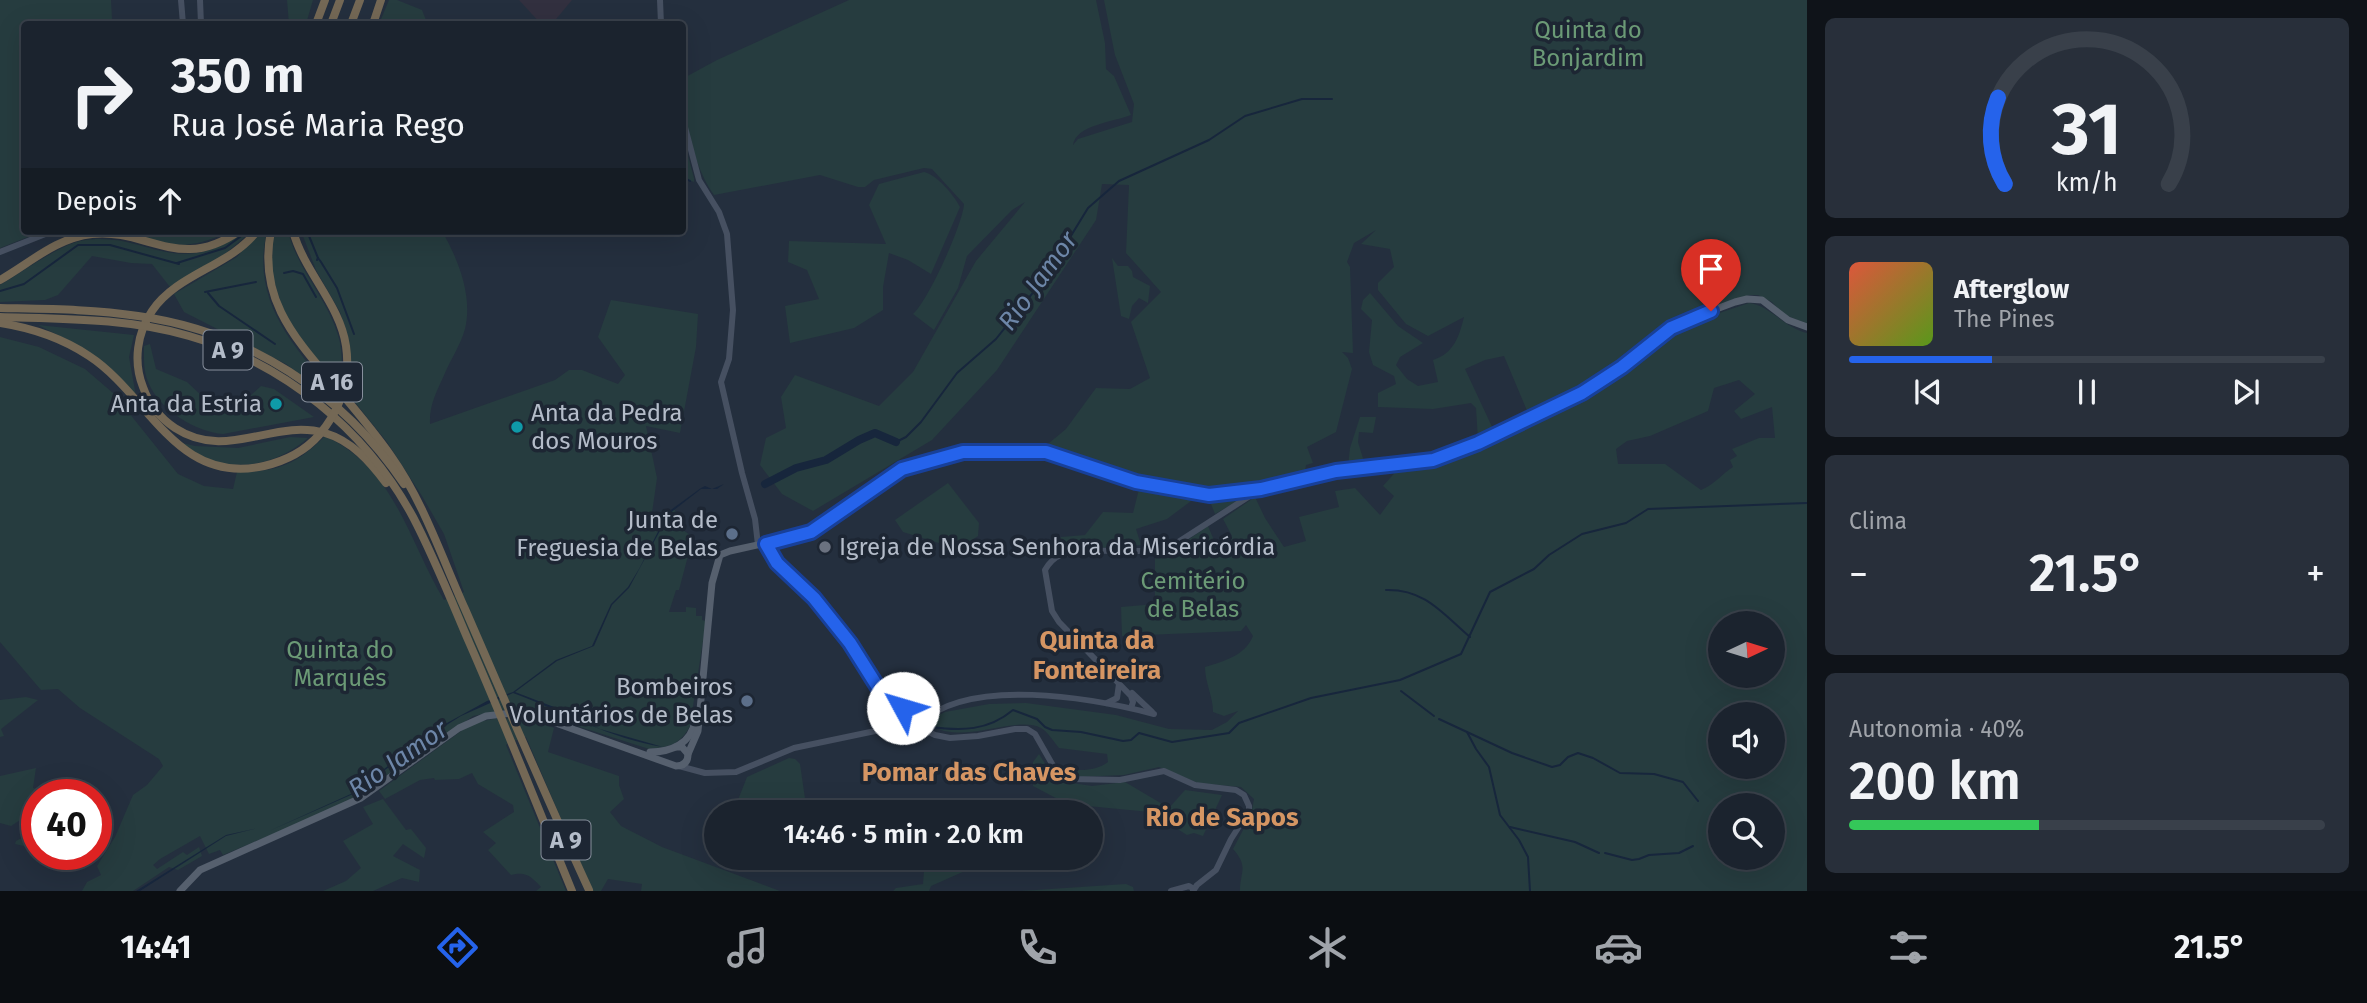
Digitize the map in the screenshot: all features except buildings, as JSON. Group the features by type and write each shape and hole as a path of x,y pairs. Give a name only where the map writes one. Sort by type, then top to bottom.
{"highway":[{"path":"317,21 325,0"},
{"path":"332,21 340,0"},
{"path":"352,21 360,0"},
{"path":"374,21 382,0"},
{"path":"0,280 57,245 90,235"},
{"path":"115,235 166,248 184,249 210,245 231,235"},
{"name":"A 16","path":"253,235 230,257 188,279 167,294 150,314 142,330 138,356 141,382 148,399 164,420 186,434 202,440 229,442 289,430 326,433 350,446 384,481 427,545"},
{"name":"A 16","path":"270,235 269,278 282,318 390,454 427,523"},
{"path":"0,323 55,337 90,356 111,374 175,443 202,461 224,467 254,468 289,457 310,443 331,421 346,381 346,344 340,325 299,249 294,235"},
{"name":"A 9","path":"0,308 78,310 140,316 200,330 253,351 303,380 353,422 390,465 427,523 572,891"},
{"name":"A 9","path":"0,317 152,327 204,340 261,365 307,394 360,443 394,485 454,596 589,890"}],"main road":[{"path":"180,891 195,874 210,865 361,798 459,728 482,717 507,713 525,714 676,765 685,764 698,731 709,611 720,555 811,532 902,469 968,451 1046,452 1136,482 1200,494 1219,495 1261,489 1336,471 1430,460 1478,443 1582,393 1609,376 1661,335 1685,321 1740,300 1764,301 1788,320 1807,327"},
{"path":"642,753 674,747 685,741 694,727 707,637"},
{"path":"674,747 682,747 688,756"},
{"path":"674,747 668,756 676,765"}],"street":[{"path":"181,0 183,21"},
{"path":"200,0 201,21"},
{"path":"660,0 661,21"},
{"path":"686,131 699,180 723,220 727,234 732,282 731,343 721,382 741,470 762,544 777,563 814,598 850,643 868,675 891,704 931,732 950,738 1027,729 1035,734 1055,769 1072,779 1120,780 1159,771 1195,785 1241,792 1249,801 1249,811 1235,831 1216,870 1193,890 1189,886 1171,891"},
{"path":"0,252 43,235"},
{"path":"1131,708 1132,698 1059,622 1052,611 1045,570 1051,561 1060,555 1159,550 1172,546 1261,489"},
{"path":"1104,703 1117,698 1119,684"},
{"path":"676,765 705,773 736,772 794,748 899,726 953,703 978,697 1011,695 1104,703 1154,714 1119,684"},
{"path":"688,756 691,769"}],"shaded area":[{"path":"519,0 572,0 554,21 538,21"}],"green space":[{"path":"0,0 111,0 112,19 21,21 21,235 33,235 0,248"},
{"path":"287,0 313,0 307,21 289,21"},
{"path":"389,0 397,0 422,10 426,20 422,21 380,21"},
{"name":"Quinta do Bonjardim","path":"849,0 1096,0 1105,43 1106,69 1114,76 1131,115 1088,129 1076,138 1073,145 1078,139 1132,122 1134,104 1115,55 1104,0 1807,0 1807,324 1783,314 1772,302 1758,295 1730,301 1673,323 1578,392 1528,413 1504,356 1485,360 1465,369 1494,431 1478,440 1476,408 1471,403 1433,409 1378,407 1378,393 1396,384 1394,376 1373,365 1369,352 1372,320 1361,309 1363,300 1370,293 1398,326 1423,343 1400,357 1396,365 1407,379 1418,386 1438,382 1433,360 1451,349 1464,317 1428,336 1406,324 1378,290 1378,283 1394,267 1390,249 1361,244 1376,230 1354,243 1347,262 1350,267 1353,353 1342,352 1348,358 1352,369 1336,432 1307,447 1313,463 1306,465 1305,471 1299,473 1299,477 1262,486 1205,493 1136,479 1043,448 1066,429 1096,388 1130,389 1150,378 1131,322 1161,292 1126,253 1129,185 1102,184 1096,220 997,370 932,440 813,511 782,494 760,465 766,438 786,428 781,397 795,375 879,406 913,372 976,261 1025,202 1012,210 967,256 958,288 934,330 913,314 944,262 958,228 964,204 932,169 924,168 874,180 865,187 820,175 714,195 700,170 691,140 686,117 686,77"},
{"path":"686,149 694,178 694,182 686,179"},
{"path":"924,172 945,186 960,207 931,274 908,260 889,253 883,287 883,310 854,328 790,343 785,306 819,299 807,270 788,262 789,241 886,244 869,205 879,184"},
{"path":"128,235 220,235 185,245 159,243"},
{"path":"238,235 247,235 219,259 170,287 152,264 92,256 58,295 45,300 0,302 0,285 51,254 80,241 123,241 178,254 198,253 220,246"},
{"path":"256,235 266,235 263,256 270,301 291,341 336,396 335,400 286,364 184,312 174,294 237,257"},
{"path":"274,235 289,235 298,258 327,308 338,335 341,347 341,384 337,385 286,319 271,272"},
{"name":"Quinta do Marquês","path":"303,235 444,235 462,278 467,316 461,340 434,398 430,424 555,380 569,370 582,370 618,384 625,375 598,337 611,300 698,314 696,347 680,433 646,426 657,478 652,513 657,521 674,509 677,526 693,537 679,590 676,590 669,612 686,612 686,607 696,608 696,616 702,616 702,620 706,621 690,726 673,744 649,749 524,709 514,708 473,716 411,762 350,802 223,855 220,850 209,854 200,836 153,865 157,869 183,852 187,855 199,847 202,856 178,870 169,867 133,891 82,891 87,882 101,875 99,870 112,870 112,842 133,795 147,785 163,766 159,759 80,708 58,689 41,690 0,642 0,337 39,347 85,369 113,393 178,474 204,486 233,489 237,472 285,465 305,454 325,436 349,450 384,486 444,600 464,592 444,534 422,496 387,442 350,396 350,348 340,312 316,270"},
{"path":"1112,258 1118,266 1128,266 1133,277 1150,286 1148,303 1139,298 1132,306 1129,319 1121,316"},
{"name":"Cemitério de Belas","path":"1749,303 1807,333 1807,891 1240,891 1242,865 1233,849 1251,815 1254,799 1241,787 1198,783 1159,767 1124,775 1078,777 1055,766 1075,770 1096,768 1108,762 1107,754 1059,748 1043,729 1031,725 961,732 933,727 935,717 945,712 989,704 1026,703 1116,715 1169,729 1212,730 1227,722 1238,711 1224,716 1213,712 1205,667 1233,657 1245,648 1253,636 1246,625 1241,631 1122,636 1121,607 1155,604 1155,553 1182,544 1208,526 1216,545 1232,536 1223,519 1255,497 1284,547 1306,541 1299,517 1339,507 1335,491 1355,488 1380,515 1394,496 1383,486 1399,468 1422,466 1451,458 1575,403 1621,374 1665,338 1687,324","holes":["1739,380 1755,394 1734,411 1741,419 1772,407 1775,438 1759,438 1732,449 1737,456 1730,460 1733,467 1710,485 1701,490 1665,464 1618,464 1616,449 1627,441 1650,436 1708,411 1714,388"]},
{"path":"38,325 134,335 129,357 136,396 70,341"},
{"path":"150,344 156,369 187,382 202,396 229,402 249,397 261,386 274,389 314,417 223,434 202,429 170,411 154,394 145,370 144,346"},
{"path":"1360,417 1376,417 1373,433 1359,432 1358,442 1365,465 1348,466 1350,448"},
{"path":"290,437 308,438 277,457 244,465 210,460 178,442 195,446 238,448"},
{"path":"948,483 979,523 978,536 963,546 942,544 903,532 895,520"},
{"path":"1140,485 1195,498 1167,519 1136,529 1141,545 1058,551 1061,537 1085,535 1103,512 1133,513"},
{"path":"1244,495 1215,514 1209,499"},
{"path":"26,697 38,700 1,729 4,736 0,737 0,700"},
{"path":"499,718 539,721 554,728 548,752 619,776 624,799 610,812 621,826 662,847 704,863 704,870 724,870 780,891 641,891 642,884 608,879 601,891 592,891 526,737 506,745 566,891 536,891 541,887 534,880 524,874 511,875 488,850 496,843 483,832 514,812 513,805 478,784 472,773 459,779 420,780 385,799 379,791 477,722"},
{"path":"1039,754 1051,773 1065,782 1092,786 1125,782 1169,808 1185,790 1222,795 1203,836 1194,833 1187,835 1150,812 1103,807 1103,800 1059,800 1033,786 1033,762"},
{"path":"789,758 795,759 800,764 805,800 738,800 747,777"},
{"path":"36,768 34,779 21,779 21,819 11,826 0,823 0,776"},
{"path":"383,799 406,830 411,829 426,848 424,858 403,844 393,856 420,870 419,882 402,878 373,891 323,891 346,881 361,868 343,841 373,824 363,807"},
{"path":"924,870 967,870 931,886 929,891 893,891 896,888 923,884"},
{"path":"1126,884 1133,887 1134,891 1021,891"}],"water":[{"path":"705,486 712,489 701,489 669,514 629,588 612,605 594,646 557,661 515,692 600,729 513,693 461,716 437,731 353,794 269,831 353,793 436,729 487,701 513,692 556,660 592,646 611,604 628,587 668,512 701,488"},
{"path":"600,729 663,747 624,738"},
{"path":"258,828 226,836 136,891 226,835"}],"waterway":[{"name":"Rio Jamor","path":"896,442 906,437 921,422 957,373 996,339 1047,275 1088,208 1119,181 1209,140 1245,116 1302,99 1332,99"},
{"path":"686,178 690,181"},
{"path":"177,263 225,248 243,235"},
{"path":"309,235 318,258"},
{"path":"0,291 24,284 78,245 110,245 179,264"},
{"path":"317,260 318,258 337,288 354,334"},
{"path":"284,273 293,271 303,274 316,297"},
{"path":"205,292 256,282"},
{"path":"208,293 219,306 275,344"},
{"name":"Rio Jamor","path":"765,484 796,468 826,460 875,433 896,442"},
{"path":"931,727 953,729 984,726 1013,710 1037,719 1052,730 1081,732 1123,741 1131,740 1139,733 1172,742 1229,733 1239,723 1311,698 1400,680 1461,654 1490,592 1534,569 1549,555 1582,534 1626,523 1648,509 1807,503"},
{"path":"1386,590 1422,598 1470,637"},
{"path":"1401,691 1434,716"},
{"path":"1439,719 1467,732 1489,767 1500,815 1528,857 1530,891"},
{"path":"1467,732 1512,753 1552,767 1578,753 1620,773 1654,774 1683,782 1698,801"},
{"path":"1510,827 1575,842 1599,853"},
{"path":"1605,853 1632,860 1649,855 1679,853 1693,846"}],"place":[{"name":"Anta da Estria","path":"276,404"},
{"name":"Anta da Pedra dos Mouros","path":"517,427"},
{"name":"Junta de Freguesia de Belas","path":"732,534"},
{"name":"Igreja de Nossa Senhora da Misericórdia","path":"825,547"},
{"name":"Bombeiros Voluntários de Belas","path":"747,701"}],"district":[{"name":"Quinta da Fonteireira","path":"1097,655"},
{"name":"Pomar das Chaves","path":"969,772"},
{"name":"Rio de Sapos","path":"1222,817"}],"route":[{"path":"903,708 891,704 884,697 850,643 814,598 777,563 766,544 811,532 902,469 954,453 974,450 1042,452 1136,482 1213,495 1261,489 1336,471 1430,460 1478,443 1582,393 1640,354 1671,328 1711,311"}]}
